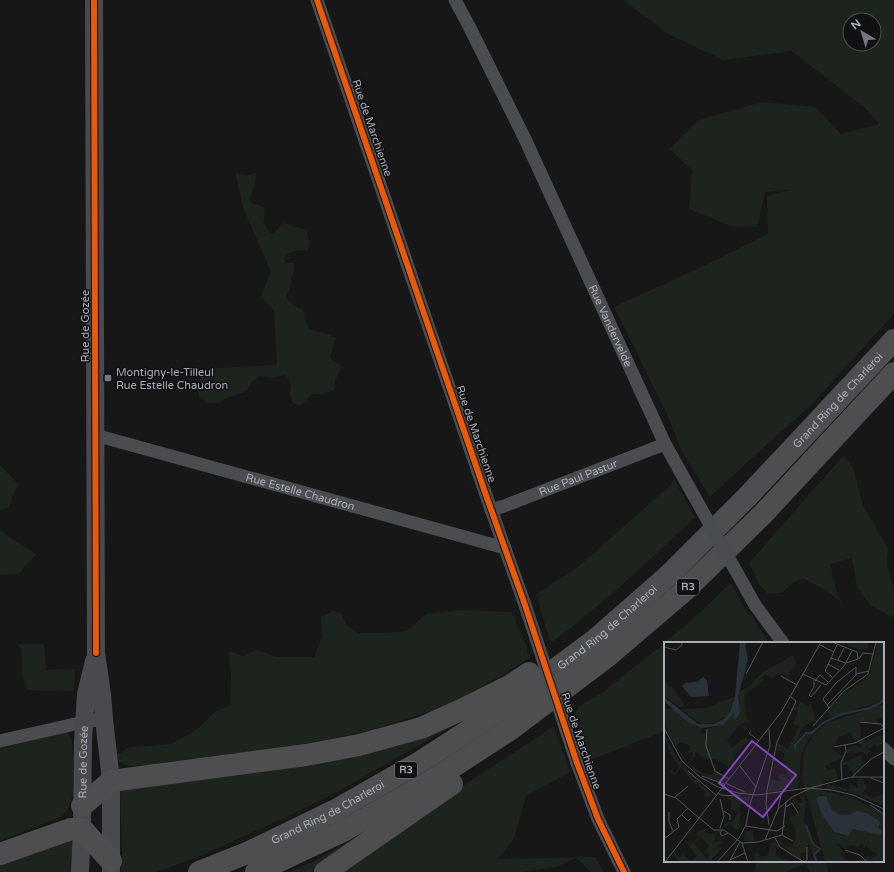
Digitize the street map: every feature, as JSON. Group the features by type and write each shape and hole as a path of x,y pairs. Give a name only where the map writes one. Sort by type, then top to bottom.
{"highway":[{"name":"Grand Ring de Charleroi","path":"199,872 247,853 336,810 420,762 502,709 596,639 668,575 747,497 894,340"},
{"name":"Grand Ring de Charleroi","path":"256,872 352,826 431,781 511,729 608,656 683,592 763,514 894,373"},
{"path":"82,806 111,781 306,755 359,745 421,728 511,685 560,654 596,639"},
{"path":"325,872 488,758 511,729"},
{"path":"0,854 72,829 82,829 111,866"}],"main road":[{"name":"Rue de Gozée","path":"94,0 96,652 111,781 111,866"},
{"name":"Rue de Gozée","path":"80,871 83,741 86,694 96,652"}],"street":[{"name":"Rue de Marchienne","path":"317,0 524,602 577,763 598,819 624,872"},
{"name":"Rue Vandervelde","path":"455,0 525,139 665,444 755,605 782,642"},
{"name":"Rue Estelle Chaudron","path":"95,436 505,548"},
{"name":"Rue Paul Pastur","path":"492,510 665,444"},
{"path":"0,741 84,722 104,720"},
{"path":"884,749 894,759"}],"shaded area":[{"path":"623,0 894,0 894,314 811,405 710,497 682,452 668,416 614,307 768,234 767,196 793,189 765,192 757,227 731,226 689,209 692,170 670,149 698,120 762,102 815,107 841,134 879,124 866,109 792,51 723,60 668,34"},
{"path":"235,173 246,175 256,173 255,184 250,198 251,203 263,207 265,214 263,222 268,231 273,234 284,223 306,230 309,241 308,250 295,251 284,258 286,263 294,263 291,285 286,298 295,306 303,310 309,329 336,338 330,358 342,367 335,380 334,390 323,394 312,394 299,406 292,402 290,395 291,384 286,375 271,378 259,376 251,383 247,391 224,399 219,403 206,403 199,396 198,386 202,369 277,365 274,311 261,296 271,272 243,207"},
{"path":"844,455 853,468 863,505 888,549 887,566 894,589 894,618 870,605 857,587 852,558 830,564 836,590 842,603 827,591 803,578 794,582 782,593 768,594 759,584 749,563"},
{"path":"0,465 18,484 8,508 0,510"},
{"path":"673,478 695,517 608,597 552,642 549,638 536,594 579,566 671,485"},
{"path":"0,531 36,554 19,574 0,575"},
{"path":"731,583 749,615 752,614 757,625 769,642 666,642"},
{"path":"459,610 512,612 527,647 527,653 531,656 509,671 461,698 428,712 371,730 327,740 153,765 130,766 119,762 115,755 121,753 126,748 172,744 199,728 213,713 230,705 231,677 229,651 243,656 257,650 276,657 314,657 322,637 321,617 333,611 342,614 346,625 359,633 386,633 406,631 426,614"},
{"path":"664,643 664,731 590,760 575,713 579,706 599,695"},
{"path":"17,644 44,644 46,670 75,669 74,691 27,690 22,673 22,650"},
{"path":"473,714 337,792 203,855 157,872 121,872 122,852 120,789"},
{"path":"554,726 570,772 526,796 514,838 498,859 595,857 604,872 591,872 576,858 556,867 521,872 341,872 467,783"},
{"path":"67,732 72,741 73,761 73,794 69,807 62,816 0,841 0,747"},
{"path":"362,833 361,837 311,872 289,872 318,859"},
{"path":"72,836 72,872 0,872 0,861"},
{"path":"756,862 825,862 829,872 810,872 806,864 786,872 754,872"}],"cycle path":[{"path":"94,0 96,653"},
{"path":"317,0 524,602 577,763 598,819 624,872"}],"place":[{"name":"Montigny-le-Tilleul Rue Estelle Chaudron","path":"108,378"}]}
